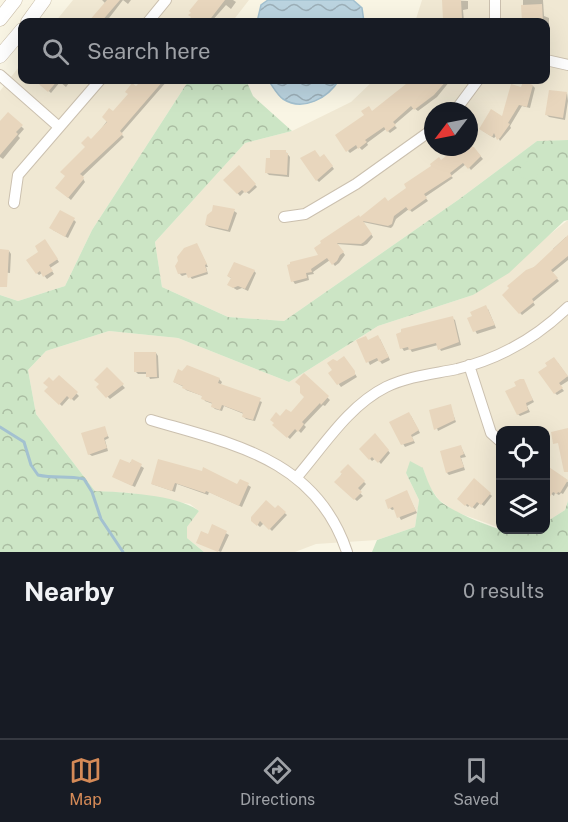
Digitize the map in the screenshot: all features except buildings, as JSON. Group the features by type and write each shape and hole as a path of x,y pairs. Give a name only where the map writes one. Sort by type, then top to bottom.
{"main road":[{"path":"0,19 15,0"},
{"path":"31,18 44,0"},
{"path":"0,56 18,35"}],"street":[{"path":"151,18 166,0"},
{"path":"495,0 495,18"},
{"path":"550,61 568,65"},
{"path":"1,76 59,127"},
{"path":"14,203 18,175 97,84"},
{"path":"462,102 475,84"},
{"path":"284,217 305,214 356,184 424,135"},
{"path":"296,478 352,412 367,399 404,380 469,365 516,346 542,329 568,307"},
{"path":"469,365 491,433 496,437"},
{"path":"151,420 241,447 261,455 296,478 323,507 335,525 347,552"}],"shaded area":[{"path":"73,0 249,0 235,18 58,18"},
{"path":"422,0 568,0 568,140 537,141 458,200 284,321 228,317 162,287 155,242 245,143 292,131 351,102 370,84 550,84 550,18 416,18"},
{"path":"18,68 18,84 186,84 92,230 65,286 18,301 0,295 0,91"},
{"path":"568,220 568,501 565,510 550,519 550,426 496,426 496,527 456,512 439,500 429,486 423,468 406,473 419,500 415,527 377,540 316,544 295,552 204,552 187,538 187,527 199,511 190,504 131,493 95,491 36,414 28,370 46,351 109,331 178,338 289,382 378,326 473,295"}],"green space":[{"path":"186,84 248,84 253,96 292,131 245,143 155,242 162,287 228,317 284,321 458,200 537,141 568,140 568,220 564,221 509,273 473,295 378,326 289,382 178,338 109,331 46,351 28,370 36,414 95,491 150,495 178,501 199,511 187,527 187,538 204,552 0,552 0,295 18,301 65,286 92,230"},
{"path":"529,159 537,160 539,168 536,179 527,180 520,176 519,170"},
{"path":"410,461 423,468 432,490 440,501 465,516 496,528 496,534 550,534 550,519 565,510 568,501 568,552 372,552 377,540 415,527 419,500 406,473"}],"water":[{"path":"268,0 353,0 362,8 363,18 258,18 261,5"},
{"path":"271,84 336,84 322,97 307,103 291,103 277,93"}],"waterway":[{"path":"0,427 24,442 31,465 38,475 84,479 92,492 101,519 123,552"}]}
